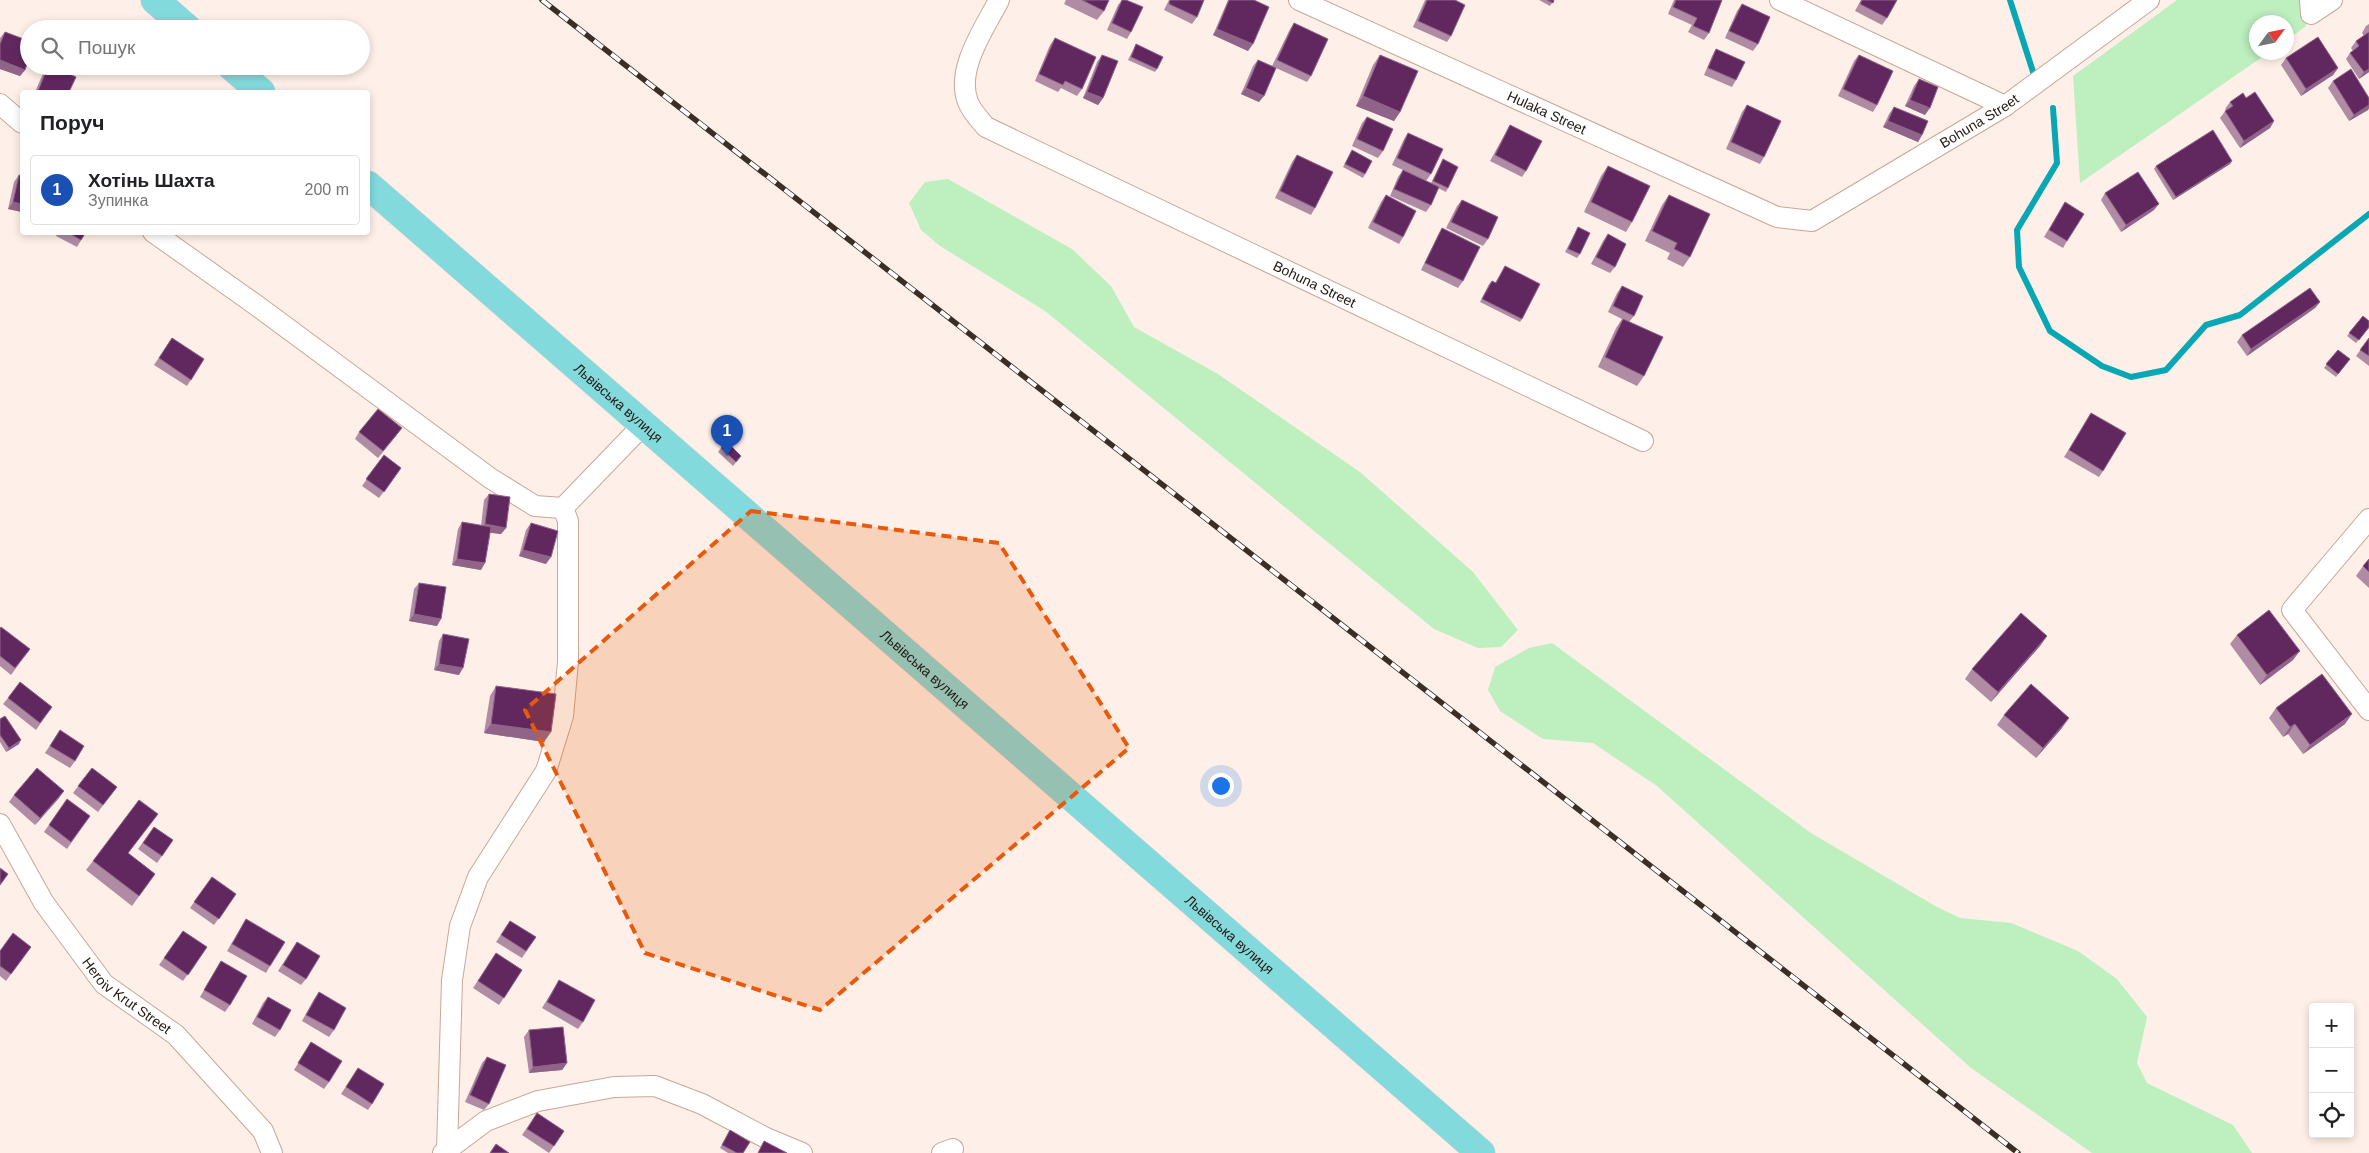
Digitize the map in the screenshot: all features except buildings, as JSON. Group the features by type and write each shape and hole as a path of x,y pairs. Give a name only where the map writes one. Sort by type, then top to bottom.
{"main road":[{"path":"155,0 178,20"},
{"path":"241,75 259,90"},
{"name":"Львівська вулиця","path":"370,187 1481,1153"}],"street":[{"name":"Bohuna Street","path":"999,0 967,66 966,75 967,100 974,114 986,127 1643,441"},
{"name":"Hulaka Street","path":"1299,0 1777,217 1797,219"},
{"path":"1780,0 2005,106"},
{"name":"Bohuna Street","path":"1797,219 1812,221 2005,106 2149,0"},
{"path":"2310,0 2311,14 2332,0"},
{"path":"0,104 20,121"},
{"path":"157,235 256,305 490,478 534,506 563,508 643,425"},
{"path":"445,1151 452,980 460,926 478,877 546,771 563,716 568,662 568,521 563,508"},
{"path":"2369,519 2292,610 2369,710"},
{"name":"Heroiv Krut Street","path":"0,824 44,903 104,984 176,1035 263,1131 272,1153"},
{"path":"445,1151 486,1121 538,1101 614,1087 655,1086 702,1104 766,1138 802,1153"}],"highlighted area":[{"path":"751,511 999,543 1129,748 820,1010 645,953 525,710"}],"green space":[{"path":"2177,0 2320,0 2305,27 2294,35 2294,15 2249,15 2249,60 2258,60 2080,183 2073,76"},
{"path":"948,179 1072,249 1111,286 1134,327 1218,374 1360,472 1473,572 1518,630 1501,647 1478,648 1434,629 1045,311 940,246 921,230 909,203 925,182"},
{"path":"1552,643 1811,833 1937,907 1960,918 2011,923 2078,951 2117,979 2147,1017 2137,1063 2147,1083 2233,1125 2252,1153 2092,1153 1971,1068 1657,786 1593,743 1543,739 1500,711 1488,690 1495,667 1529,648"}],"waterway":[{"path":"2010,0 2035,78"},
{"path":"2053,108 2057,163 2017,230 2019,267 2050,331 2102,366 2131,377 2166,370 2206,325 2240,315 2369,214"}],"railway":[{"path":"542,0 2018,1153"}],"place":[{"name":"Хотінь Шахта","path":"727,456"}]}
